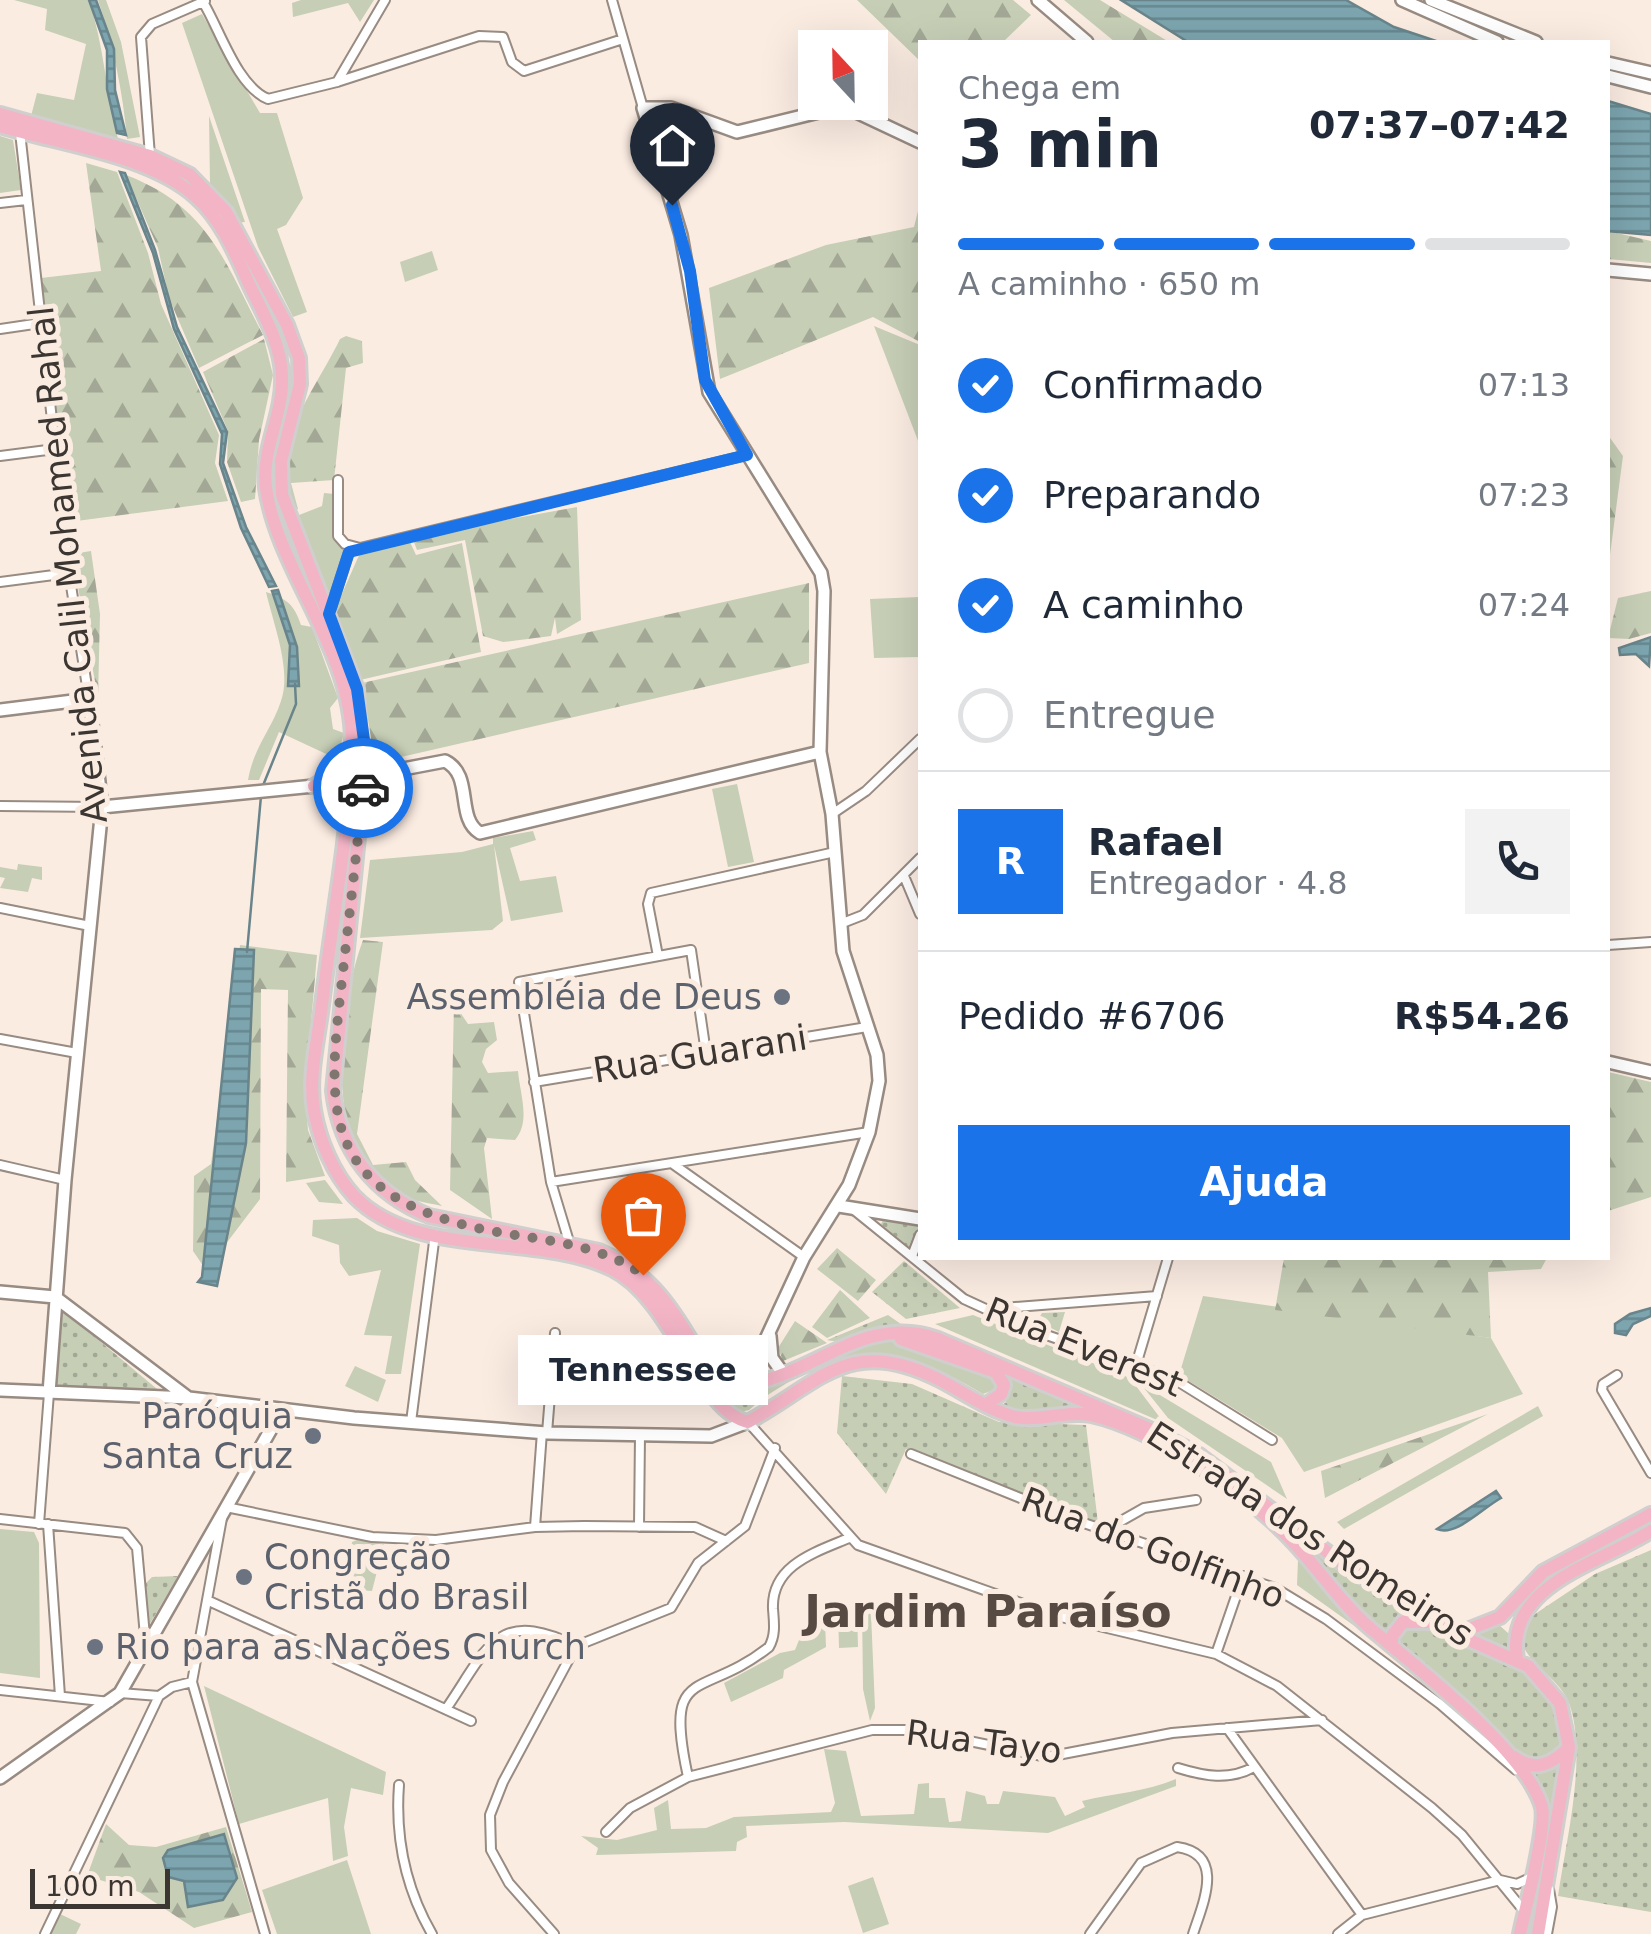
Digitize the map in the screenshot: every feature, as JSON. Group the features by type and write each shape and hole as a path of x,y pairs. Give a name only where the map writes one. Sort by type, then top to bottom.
{"main road":[{"path":"0,114 150,156 190,176 226,212 287,325 299,358 300,384 283,451 282,494 357,689 356,777 360,818 333,1075 336,1112 350,1150 375,1184 407,1207 480,1229 598,1251 639,1272 664,1297 716,1378 746,1382"},
{"path":"0,126 162,173 198,198 230,242 272,332 282,377 267,449 266,488 337,664 350,718 356,777 348,794 315,1060 314,1109 328,1156 352,1194 389,1220 435,1234 584,1259 619,1274 653,1300 722,1407 730,1416 748,1422"},
{"path":"282,377 300,384"},
{"path":"314,786 340,770 351,754"},
{"path":"330,783 348,794 360,818"},
{"name":"Estrada dos Romeiros","path":"746,1382 782,1372 866,1337 896,1330 925,1334 1152,1430 1266,1501 1350,1569 1458,1635 1517,1658 1560,1704 1569,1748 1538,1934"},
{"path":"866,1337 924,1344 996,1372 1004,1385 1001,1394 987,1404"},
{"name":"Estrada dos Romeiros","path":"748,1422 819,1374 860,1362 913,1366 1015,1417 1093,1415 1155,1442 1272,1520 1352,1610 1504,1750 1538,1800 1543,1817 1520,1934"},
{"path":"1392,1646 1396,1628 1413,1619 1458,1635 1502,1616 1542,1572 1651,1514"},
{"path":"1517,1658 1516,1632 1525,1609 1540,1594 1651,1531"},
{"path":"1502,1616 1516,1632"},
{"path":"1504,1750 1530,1766 1551,1762 1569,1748"}],"street":[{"path":"337,82 384,0"},
{"path":"612,0 682,236 705,380 821,573 824,591 820,752 832,814 840,924 850,980 880,1068 869,1132 839,1206 804,1256 746,1382"},
{"path":"1038,0 1085,40"},
{"path":"1402,0 1493,40"},
{"path":"1431,0 1531,40"},
{"path":"150,156 141,36 152,24 205,1 258,95 280,99 489,34 503,37 512,62 524,71 623,39"},
{"path":"1610,64 1651,74"},
{"path":"1610,77 1651,87"},
{"path":"644,108 671,108 737,132 823,112 852,110 918,141"},
{"name":"Avenida Calil Mohamed Rahal","path":"20,132 69,573 102,807 65,1180 49,1393"},
{"path":"0,203 26,200"},
{"path":"1610,270 1651,274"},
{"path":"0,328 41,323"},
{"path":"0,456 54,449"},
{"path":"329,614 349,552 747,455"},
{"path":"338,480 338,536 360,548"},
{"path":"0,582 69,573"},
{"path":"0,710 89,699"},
{"path":"832,814 866,791 918,741"},
{"path":"0,806 102,807 314,786 434,762 453,764 470,823 480,834 820,752"},
{"path":"658,956 648,904 651,893 835,852"},
{"path":"840,924 863,915 918,860"},
{"path":"904,876 918,909"},
{"path":"0,908 90,926"},
{"path":"1610,945 1651,942"},
{"path":"570,1245 551,1182 519,982 691,950 706,1054"},
{"name":"Rua Guarani","path":"534,1082 867,1026"},
{"path":"0,1038 77,1053"},
{"path":"1610,1062 1651,1072"},
{"path":"551,1182 869,1132"},
{"path":"672,1163 804,1256"},
{"path":"0,1166 65,1180"},
{"path":"839,1206 918,1220"},
{"name":"Rua Everest","path":"854,1210 964,1299 1174,1378 1272,1440"},
{"path":"412,1422 435,1234"},
{"path":"912,1256 918,1240"},
{"path":"1136,1365 1167,1260"},
{"path":"0,1292 55,1297 189,1398"},
{"path":"986,1310 1157,1296"},
{"path":"770,1332 772,1358 782,1372"},
{"path":"534,1527 556,1333"},
{"path":"1617,1375 1602,1390 1651,1473"},
{"path":"0,1390 189,1398 282,1410 544,1432 711,1436 748,1422 775,1448 849,1538 872,1552 1057,1616 1216,1654 1266,1680 1432,1808 1500,1880 1524,1912"},
{"path":"49,1393 43,1524 60,1696"},
{"path":"0,1778 116,1698 282,1410"},
{"path":"639,1527 640,1436"},
{"path":"554,1934 508,1883 491,1850 490,1815 503,1782 576,1646 671,1608 698,1563 745,1526 775,1448"},
{"name":"Rua do Golfinho","path":"911,1454 1275,1588 1326,1619 1440,1704 1522,1776"},
{"path":"1107,1529 1144,1508 1196,1500"},
{"path":"224,1511 372,1537 436,1540 534,1527 695,1527 726,1540"},
{"path":"224,1511 192,1682 265,1934"},
{"path":"0,1519 126,1532 137,1548 146,1647"},
{"path":"688,1777 679,1733 683,1699 692,1687 769,1648 774,1636 772,1599 783,1575 815,1552 849,1538"},
{"path":"192,1569 204,1566 214,1572"},
{"path":"1216,1654 1242,1576"},
{"path":"208,1601 471,1721"},
{"path":"446,1708 492,1644 507,1632 537,1629 576,1646"},
{"path":"45,1934 159,1696 172,1687 192,1682"},
{"path":"0,1690 60,1696 159,1696"},
{"name":"Rua Tayo","path":"606,1832 630,1808 688,1777 872,1730 916,1730 1047,1757 1172,1733 1322,1720"},
{"path":"1226,1728 1362,1916"},
{"path":"1178,1768 1215,1776 1242,1774 1254,1767"},
{"path":"399,1786 397,1819 402,1856 432,1934"},
{"path":"1090,1934 1148,1857 1177,1847 1195,1853 1208,1870 1209,1882 1193,1934"},
{"path":"1338,1934 1362,1916 1500,1880 1516,1884 1530,1878"},
{"path":"1547,1879 1552,1907 1547,1934"}],"green space":[{"path":"14,0 89,0 118,139 31,116 37,93 74,100 86,44 45,30 47,9"},
{"path":"98,0 106,0 121,42 140,137 127,139 117,69"},
{"path":"374,0 360,22 348,3 293,17 292,3"},
{"path":"857,0 1013,0 1031,15 1005,40 918,40 918,59"},
{"path":"1064,0 1100,0 1166,40 1113,40"},
{"path":"202,14 260,113 277,113 303,198 286,225 277,229 307,312 293,317 258,247 182,23"},
{"path":"209,116 245,222 235,223 210,184"},
{"path":"0,136 13,140 21,190 0,193"},
{"path":"86,163 117,172 148,253 161,304 219,435 215,463 228,501 69,522 41,278 101,271"},
{"path":"126,175 177,203 195,220 225,260 263,335 199,368 169,298 158,248"},
{"path":"918,211 918,341 873,317 720,379 709,288 826,245 914,227"},
{"path":"1610,231 1651,241 1651,263 1610,259"},
{"path":"432,251 438,270 405,282 400,262"},
{"path":"874,326 918,344 918,441"},
{"path":"346,336 362,341 363,363 346,368 334,480 291,483 298,509 290,511 284,481 286,448 306,400 340,339"},
{"path":"264,339 273,375 259,440 255,499 241,502 227,462 228,431 203,372"},
{"path":"1610,438 1623,456 1610,555"},
{"path":"324,493 335,494 333,535 344,551 327,602 294,517 322,506"},
{"path":"577,507 581,620 557,634 555,618 551,636 503,642 483,636 465,540 417,550 412,537"},
{"path":"410,542 416,555 462,543 481,652 360,680 333,614 360,553"},
{"path":"91,551 100,614 98,698 72,554"},
{"path":"809,583 809,663 375,763 362,683"},
{"path":"1651,591 1651,633 1629,639 1610,638 1618,598"},
{"path":"266,592 289,603 301,625 312,627 338,698 330,708 333,729 344,733 337,759 279,732 259,780 248,780 284,689 283,661"},
{"path":"918,597 918,657 874,658 870,599"},
{"path":"737,784 754,862 728,867 712,789"},
{"path":"533,831 536,840 510,848 520,881 556,876 563,912 511,921 494,845 503,921 492,930 360,938 370,860 462,852 493,844 493,838"},
{"path":"18,864 42,867 42,880 32,878 28,892 0,888 5,878 0,877 0,867 17,870"},
{"path":"363,940 383,942 357,1134 373,1165 406,1162 415,1180 442,1206 389,1190 367,1169 353,1141 345,1108 343,1036 347,1000"},
{"path":"240,945 317,955 305,1091 308,1130 325,1176 286,1182 288,990 261,989 260,1199 206,1270 193,1251 194,1176 211,1164"},
{"path":"454,1003 468,1024 494,1022 497,1040 486,1049 482,1062 488,1073 518,1071 523,1107 520,1133 515,1140 487,1138 484,1148 492,1219 450,1190"},
{"path":"1610,1072 1651,1082 1651,1197 1610,1210"},
{"path":"325,1180 343,1204 319,1202 306,1183"},
{"path":"357,1218 377,1231 420,1244 401,1374 385,1374 392,1336 364,1335 381,1270 349,1276 340,1263 339,1245 312,1236 313,1220"},
{"path":"884,1218 918,1225 910,1248 881,1224"},
{"path":"837,1248 876,1280 858,1301 817,1269"},
{"path":"1284,1260 1546,1260 1541,1269 1488,1272 1491,1338 1275,1310"},
{"path":"904,1261 960,1308 906,1319 872,1292"},
{"path":"840,1290 870,1318 827,1338 812,1327"},
{"path":"1203,1296 1491,1338 1523,1394 1304,1472 1282,1438 1179,1375"},
{"path":"59,1307 163,1394 55,1388"},
{"path":"1065,1312 1059,1332 1037,1321 1042,1313"},
{"path":"888,1315 908,1329 827,1340"},
{"path":"973,1315 1130,1378 1164,1423 935,1324"},
{"path":"795,1321 827,1343 783,1361 778,1348"},
{"path":"890,1341 919,1346 992,1377 996,1389 983,1394 923,1364 872,1354 821,1366 762,1399 745,1388 857,1347"},
{"path":"355,1366 386,1380 378,1402 345,1386"},
{"path":"1006,1375 1084,1407 1083,1410 1015,1412 1000,1407 1006,1402"},
{"path":"842,1376 912,1384 999,1422 1086,1425 1098,1523 906,1449 886,1494 837,1433"},
{"path":"1140,1383 1271,1462 1287,1499 1168,1418"},
{"path":"754,1389 762,1399 749,1410 736,1413 715,1394"},
{"path":"1538,1406 1543,1416 1344,1529 1337,1522"},
{"path":"1488,1414 1325,1498 1321,1471"},
{"path":"1277,1517 1418,1616 1388,1636 1358,1612"},
{"path":"0,1529 34,1532 39,1543 40,1678 0,1673"},
{"path":"352,1542 384,1544 372,1591 356,1590 352,1607 343,1606"},
{"path":"1651,1550 1651,1912 1558,1896 1574,1798 1574,1724 1565,1694 1531,1659 1522,1643 1532,1616 1595,1574"},
{"path":"1298,1560 1370,1637 1297,1585"},
{"path":"178,1576 148,1627 144,1585 152,1577"},
{"path":"862,1606 871,1613 875,1708 870,1721 863,1689"},
{"path":"857,1608 858,1647 839,1648 838,1609"},
{"path":"825,1621 826,1647 784,1670 783,1678 731,1702 724,1683 780,1653 795,1650 799,1640 813,1635 812,1623"},
{"path":"1412,1623 1427,1625 1528,1671 1556,1706 1563,1747 1549,1760 1521,1760 1395,1641 1398,1630"},
{"path":"1498,1624 1508,1633 1508,1650 1476,1635"},
{"path":"204,1686 386,1772 383,1795 351,1788 344,1827 348,1856 333,1861 328,1798 239,1824"},
{"path":"824,1749 846,1751 861,1816 914,1814 918,1784 929,1783 929,1798 945,1798 949,1822 961,1821 966,1791 985,1796 987,1804 999,1804 1003,1791 1055,1797 1065,1816 1085,1807 1082,1801 1176,1779 1176,1786 1048,1833 844,1822 746,1826 747,1837 737,1842 736,1851 596,1855 598,1848 581,1836 617,1840 657,1830 654,1808 668,1800 671,1829 706,1828 734,1817 831,1812 835,1803"},
{"path":"1560,1764 1554,1810 1526,1772 1547,1771"},
{"path":"106,1824 129,1845 156,1847 226,1827 252,1912 194,1928 139,1892 87,1876"},
{"path":"347,1860 371,1934 277,1934 262,1890"},
{"path":"873,1877 889,1924 863,1933 848,1886"},
{"path":"60,1914 81,1924 76,1934 49,1934"}],"water":[{"path":"89,0 96,0 114,49 115,90 126,135 117,133 107,89 107,50"},
{"path":"1121,0 1346,0 1394,27 1433,40 1185,40"},
{"path":"1610,102 1651,114 1651,235 1610,231"},
{"path":"120,172 125,173 155,250 177,327 227,432 223,463 246,527 276,586 269,587 241,528 220,464 222,434 174,329 153,253"},
{"path":"278,590 297,647 299,686 288,686 290,645 272,591"},
{"path":"1651,637 1649,666 1636,654 1620,655 1619,648"},
{"path":"235,949 254,950 246,1143 217,1286 198,1282 202,1277"},
{"path":"1651,1308 1651,1316 1633,1324 1626,1335 1615,1333 1615,1324 1630,1314"},
{"path":"1496,1491 1501,1498 1469,1521 1452,1529 1437,1529"},
{"path":"224,1834 237,1878 223,1900 188,1907 184,1881 168,1877 163,1858 168,1850"}],"waterway":[{"path":"262,788 296,704 295,684"},
{"path":"247,952 261,796"}],"way so far":[{"path":"363,788 334,1054 336,1112 350,1150 375,1184 407,1207 480,1229 598,1251 643,1275"}],"place":[{"name":"Assembléia de Deus","path":"782,997"},
{"name":"Tennessee","path":"643,1275"},
{"name":"Paróquia Santa Cruz","path":"313,1436"},
{"name":"Congreção Cristã do Brasil","path":"244,1577"},
{"name":"Rio para as Nações Church","path":"95,1647"}],"district":[{"name":"Jardim Paraíso","path":"988,1611"}],"route":[{"path":"363,788 364,740 357,689 329,614 337,578 349,552 747,455 715,404 705,380 690,271 672,205"}]}
